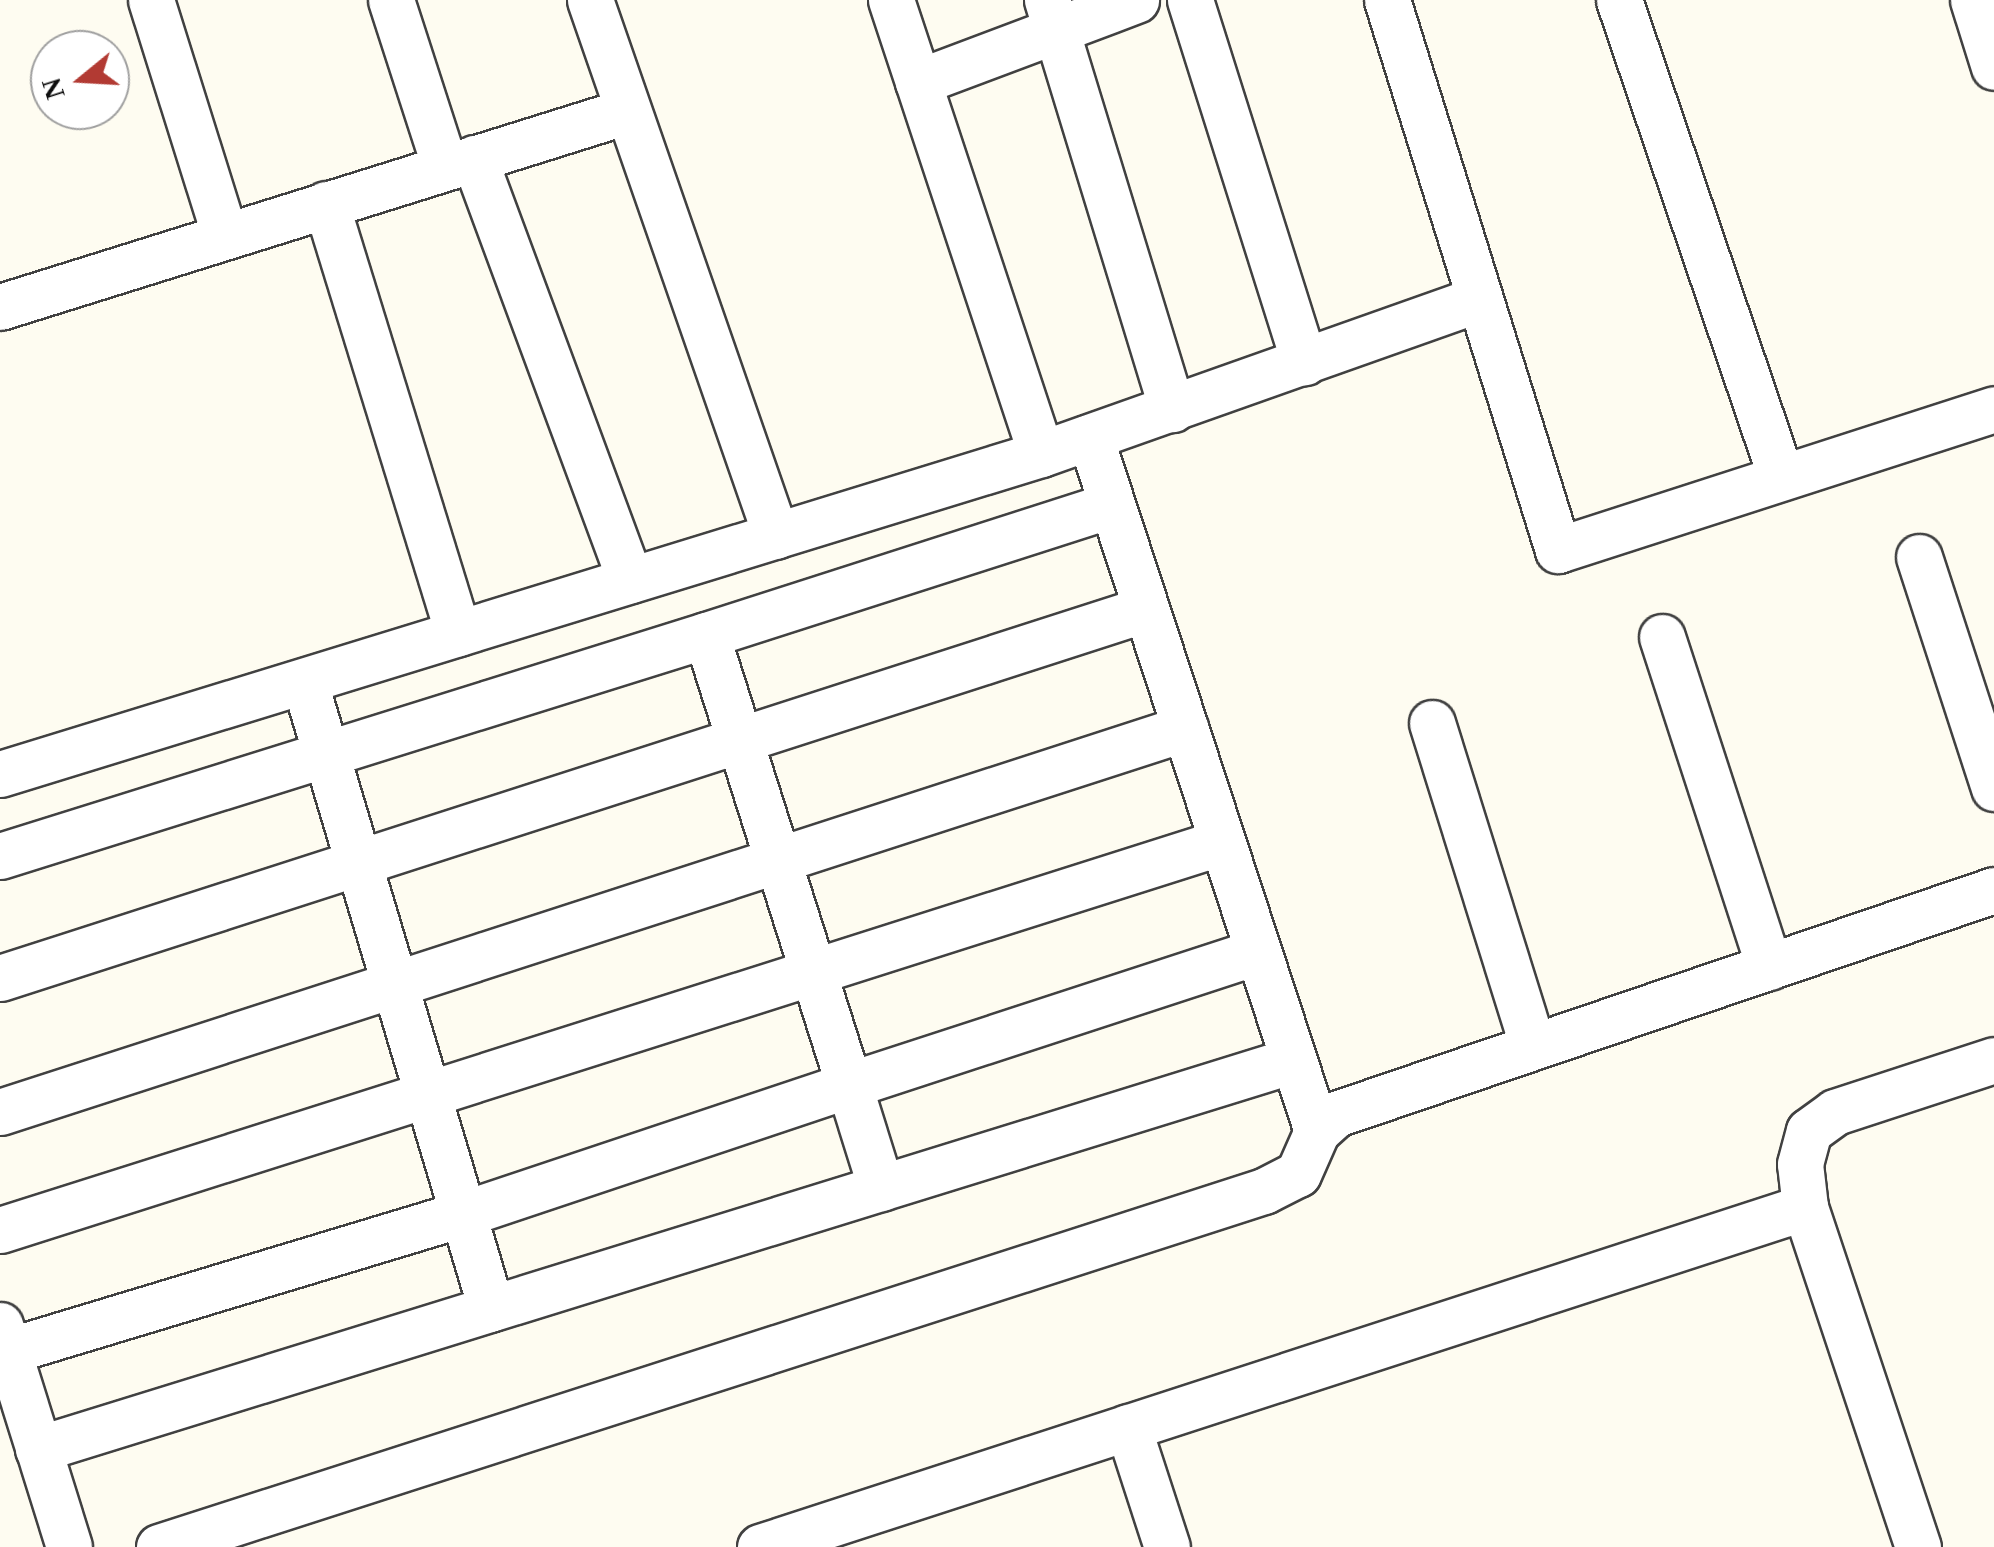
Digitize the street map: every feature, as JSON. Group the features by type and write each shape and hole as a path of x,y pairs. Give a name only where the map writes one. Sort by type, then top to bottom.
{"street":[{"path":"151,0 225,236"},
{"path":"391,0 630,580"},
{"path":"590,0 776,536"},
{"path":"891,0 1041,454"},
{"path":"918,82 1052,15 1136,0"},
{"path":"1190,0 1304,362"},
{"path":"1387,0 1558,550 1574,550 1781,477 1994,409"},
{"path":"1619,0 1781,477"},
{"path":"1973,0 1994,67"},
{"path":"1052,15 1172,409"},
{"path":"0,307 627,111"},
{"path":"326,204 458,634"},
{"path":"0,774 1041,454 1479,299"},
{"path":"1090,438 1317,1131"},
{"path":"0,856 325,749 706,635 1112,505"},
{"path":"1919,557 1994,788"},
{"path":"0,978 1146,609"},
{"path":"706,635 815,971 880,1188"},
{"path":"1662,637 1768,967"},
{"path":"309,697 491,1308"},
{"path":"1432,724 1533,1047"},
{"path":"0,1112 778,855 1185,728"},
{"path":"0,1230 1222,842"},
{"path":"159,1547 1264,1191 1298,1174 1317,1131 1336,1114 1994,890"},
{"path":"69,1547 4,1338 463,1214 1258,951"},
{"path":"38,1449 1293,1060"},
{"path":"1918,1547 1805,1207 1800,1164 1809,1131 1834,1112 1994,1060"},
{"path":"760,1547 1805,1207"},
{"path":"1128,1428 1167,1547"}]}
